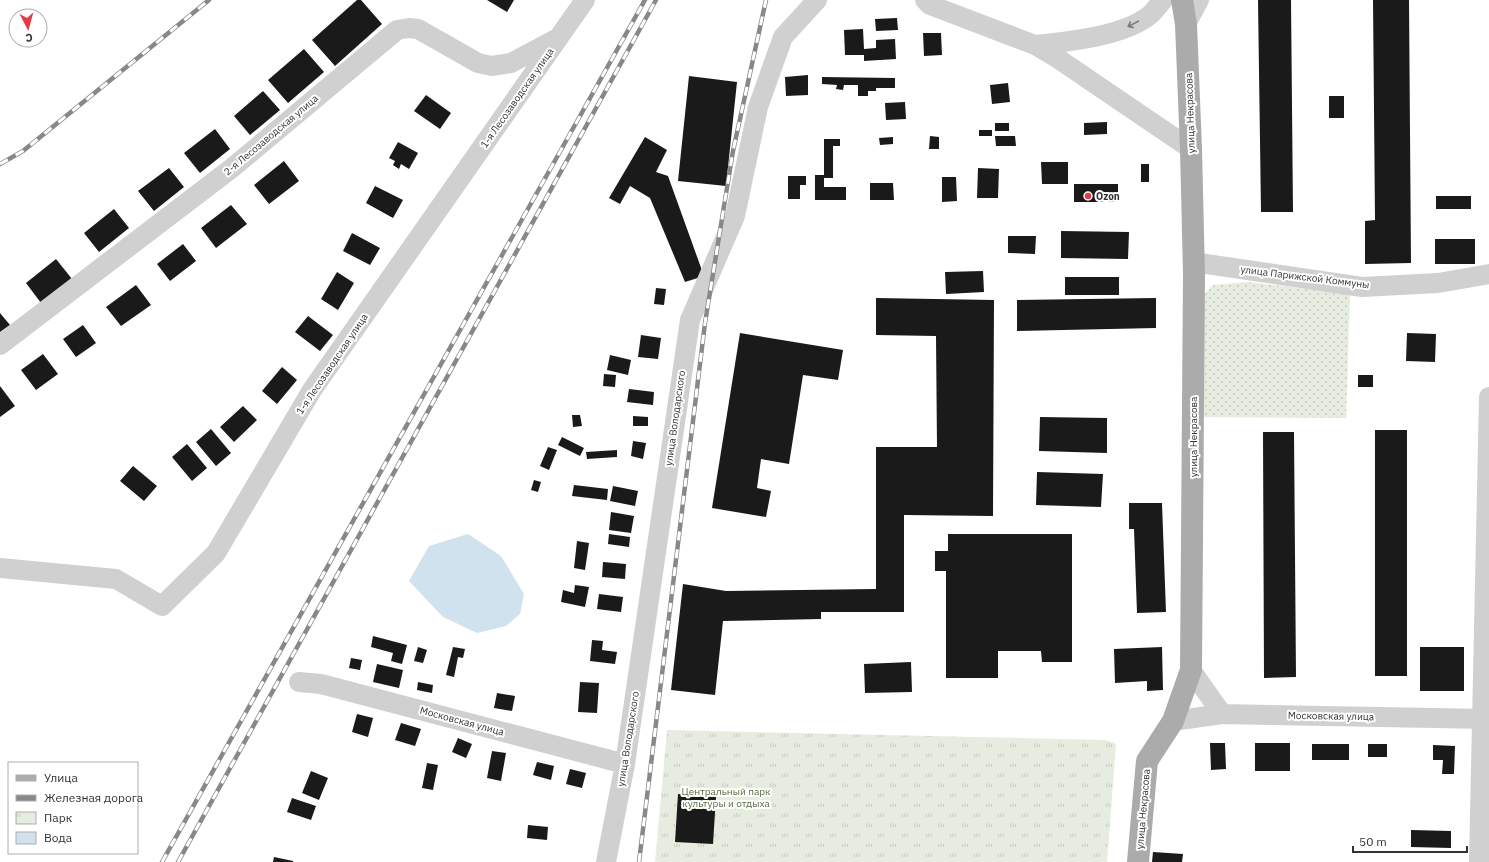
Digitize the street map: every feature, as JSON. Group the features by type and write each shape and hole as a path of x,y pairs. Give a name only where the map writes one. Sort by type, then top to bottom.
{"main road":[{"name":"улица Некрасова","path":"1138,862 1147,760 1173,721 1191,670 1193,262 1191,149 1186,24 1182,0"}],"street":[{"name":"1-я Лесозаводская улица","path":"0,568 116,579 162,606 216,553 312,390 585,0"},
{"name":"улица Володарского","path":"606,862 625,764 690,320 734,216 758,107 783,37 818,0"},
{"path":"925,0 930,6 1035,46 1057,58 1191,149"},
{"path":"1035,46 1069,42 1125,29 1150,15 1163,0"},
{"path":"1186,24 1199,0"},
{"name":"2-я Лесозаводская улица","path":"0,345 232,168 397,30 409,28 418,29 478,63 492,66 511,62 560,37"},
{"name":"улица Парижской Коммуны","path":"1193,262 1362,287 1438,283 1489,274"},
{"path":"1478,862 1486,719 1489,397"},
{"path":"1191,670 1222,714"},
{"name":"Московская улица","path":"299,682 321,684 625,764"},
{"name":"Московская улица","path":"1173,721 1222,714 1486,719"}],"green space":[{"path":"1249,282 1350,294 1346,418 1196,417 1203,296 1213,285"},
{"name":"Центральный парк культуры и отдыха","path":"667,730 1106,740 1116,744 1107,862 655,862"}],"water":[{"path":"468,534 501,556 524,594 520,614 506,626 477,633 443,617 409,581 429,546"}],"building":[{"path":"357,0 361,0 382,24 335,66 312,40"},
{"path":"487,0 514,0 507,12"},
{"path":"1258,0 1291,0 1293,212 1261,212"},
{"path":"1373,0 1409,0 1411,263 1365,264 1365,221 1375,220"},
{"path":"897,18 898,30 876,31 875,19"},
{"path":"863,29 864,49 876,48 876,40 895,39 896,59 864,61 864,55 845,55 844,30"},
{"path":"923,33 941,33 942,55 924,56"},
{"path":"304,49 324,72 288,103 268,80"},
{"path":"808,75 808,95 786,96 785,77"},
{"path":"689,76 737,82 726,186 678,181"},
{"path":"822,77 895,78 895,88 876,88 876,91 868,91 868,96 858,96 858,85 844,85 843,90 836,89 837,85 822,84"},
{"path":"1008,83 1010,102 992,104 990,85"},
{"path":"263,91 280,110 250,135 234,116"},
{"path":"426,95 451,113 440,129 414,111"},
{"path":"1329,96 1344,96 1344,118 1329,118"},
{"path":"905,102 906,119 886,120 885,103"},
{"path":"1107,122 1107,134 1084,135 1084,123"},
{"path":"995,123 1009,123 1009,131 995,131"},
{"path":"215,129 230,149 200,173 184,153"},
{"path":"979,130 992,130 992,136 979,136"},
{"path":"930,136 939,137 939,149 929,149"},
{"path":"995,136 1015,136 1016,146 996,146"},
{"path":"645,137 667,150 656,172 668,176 704,276 685,282 650,198 630,186 620,204 609,198"},
{"path":"893,137 893,144 880,145 879,138"},
{"path":"824,139 840,139 840,146 833,146 833,178 824,178 824,187 846,187 846,200 815,200 815,175 824,175"},
{"path":"398,142 418,153 409,169 401,164 399,169 393,165 395,161 389,158"},
{"path":"284,161 299,181 269,204 254,185"},
{"path":"1041,162 1068,162 1068,184 1042,184"},
{"path":"1141,164 1149,164 1149,182 1141,182"},
{"path":"169,168 184,187 154,211 138,191"},
{"path":"978,168 999,169 998,198 977,198"},
{"path":"788,176 806,176 806,185 800,185 800,199 788,199"},
{"path":"942,177 956,177 957,201 942,202"},
{"path":"870,183 893,183 894,200 870,200"},
{"path":"1074,184 1118,184 1118,202 1074,202"},
{"path":"375,186 403,200 393,218 366,203"},
{"path":"1436,196 1471,196 1471,209 1436,209"},
{"path":"231,205 247,224 216,248 201,228"},
{"path":"114,209 129,228 99,252 84,233"},
{"path":"1061,231 1129,232 1128,259 1061,258"},
{"path":"352,233 380,248 370,265 343,251"},
{"path":"1008,236 1036,236 1035,254 1008,253"},
{"path":"1435,239 1475,239 1475,264 1435,264"},
{"path":"183,244 196,261 170,281 157,264"},
{"path":"56,259 72,279 41,303 26,283"},
{"path":"983,271 984,292 946,294 945,272"},
{"path":"337,272 354,283 338,310 321,299"},
{"path":"1065,277 1119,277 1119,295 1065,295"},
{"path":"136,285 151,305 121,326 106,307"},
{"path":"656,288 666,289 664,305 654,304"},
{"path":"876,298 994,300 993,516 904,515 904,612 821,612 821,619 723,621 715,695 671,690 683,584 726,591 876,589 876,447 937,447 936,336 876,335"},
{"path":"1156,298 1156,328 1017,331 1017,300"},
{"path":"0,313 10,325 0,332"},
{"path":"308,316 333,335 320,351 295,332"},
{"path":"83,325 96,343 76,357 63,339"},
{"path":"740,333 843,350 838,380 803,375 789,464 761,459 757,488 771,491 766,517 712,508"},
{"path":"1407,333 1436,334 1435,362 1406,361"},
{"path":"641,335 661,338 658,359 638,357"},
{"path":"43,354 58,374 36,390 21,370"},
{"path":"610,355 631,360 628,375 607,370"},
{"path":"282,367 297,380 277,404 262,391"},
{"path":"604,374 616,375 615,387 603,386"},
{"path":"1358,375 1373,375 1373,387 1358,387"},
{"path":"0,386 15,406 0,417"},
{"path":"629,389 654,392 653,405 627,402"},
{"path":"243,406 257,420 234,442 220,427"},
{"path":"572,415 580,415 582,426 573,427"},
{"path":"633,416 648,417 648,426 633,426"},
{"path":"1040,417 1107,418 1107,453 1039,451"},
{"path":"211,429 231,453 216,466 196,442"},
{"path":"1375,430 1407,430 1407,676 1375,676"},
{"path":"1263,432 1294,432 1296,677 1264,678"},
{"path":"562,437 584,448 580,456 558,445"},
{"path":"633,441 646,443 643,459 631,456"},
{"path":"187,444 207,468 192,481 172,457"},
{"path":"548,447 557,450 549,470 540,466"},
{"path":"617,450 617,457 587,459 586,452"},
{"path":"133,466 157,486 144,501 120,481"},
{"path":"1037,472 1103,474 1101,507 1036,505"},
{"path":"534,480 541,482 538,492 531,490"},
{"path":"574,485 608,489 607,500 572,496"},
{"path":"613,486 638,491 635,506 610,501"},
{"path":"1129,503 1162,503 1166,612 1137,613 1134,529 1129,529"},
{"path":"611,512 634,516 631,533 609,530"},
{"path":"609,534 630,537 629,547 608,544"},
{"path":"948,534 1072,534 1072,662 1042,662 1041,651 998,651 998,678 946,678 946,571 935,571 935,551 948,551"},
{"path":"577,541 589,543 585,570 574,568"},
{"path":"603,562 626,564 625,579 602,577"},
{"path":"575,585 589,587 585,607 561,602 563,590 574,593"},
{"path":"599,594 623,597 621,612 597,609"},
{"path":"373,636 407,645 402,664 391,661 393,653 371,647"},
{"path":"592,640 603,641 602,650 617,652 615,664 590,661"},
{"path":"418,647 427,650 423,663 414,661"},
{"path":"453,647 465,649 463,658 458,657 454,677 446,675"},
{"path":"1162,647 1163,690 1147,691 1147,681 1115,683 1114,649"},
{"path":"1420,647 1464,647 1464,691 1420,691"},
{"path":"351,658 362,660 360,670 349,668"},
{"path":"911,662 912,692 865,693 864,664"},
{"path":"377,664 403,670 399,688 373,682"},
{"path":"418,682 433,685 432,693 417,690"},
{"path":"580,682 599,683 597,713 578,712"},
{"path":"497,693 515,696 512,711 494,708"},
{"path":"357,714 373,718 368,737 352,732"},
{"path":"401,723 421,729 415,746 395,740"},
{"path":"458,738 472,744 466,758 452,752"},
{"path":"1210,743 1225,743 1226,769 1211,770"},
{"path":"1255,743 1290,743 1290,771 1255,771"},
{"path":"1312,744 1349,744 1349,760 1312,760"},
{"path":"1368,744 1387,744 1387,757 1368,757"},
{"path":"1433,745 1455,746 1454,774 1442,774 1443,760 1433,760"},
{"path":"492,751 506,753 501,781 487,778"},
{"path":"537,762 554,766 551,780 533,775"},
{"path":"427,763 438,765 433,790 422,788"},
{"path":"570,769 586,773 582,788 566,784"},
{"path":"311,771 328,778 319,800 302,793"},
{"path":"678,794 716,797 713,844 675,842"},
{"path":"292,798 316,806 311,820 287,812"},
{"path":"528,825 548,827 547,840 527,838"},
{"path":"1411,830 1451,831 1451,848 1411,847"},
{"path":"1153,852 1183,854 1182,862 1152,862"},
{"path":"274,857 293,861 293,862 273,862"}],"railway":[{"path":"0,164 23,151 209,0"},
{"path":"162,862 645,0"},
{"path":"178,862 656,0"},
{"path":"639,862 705,323 733,151 766,0"}],"place":[{"name":"Ozon","path":"1088,196"}]}
